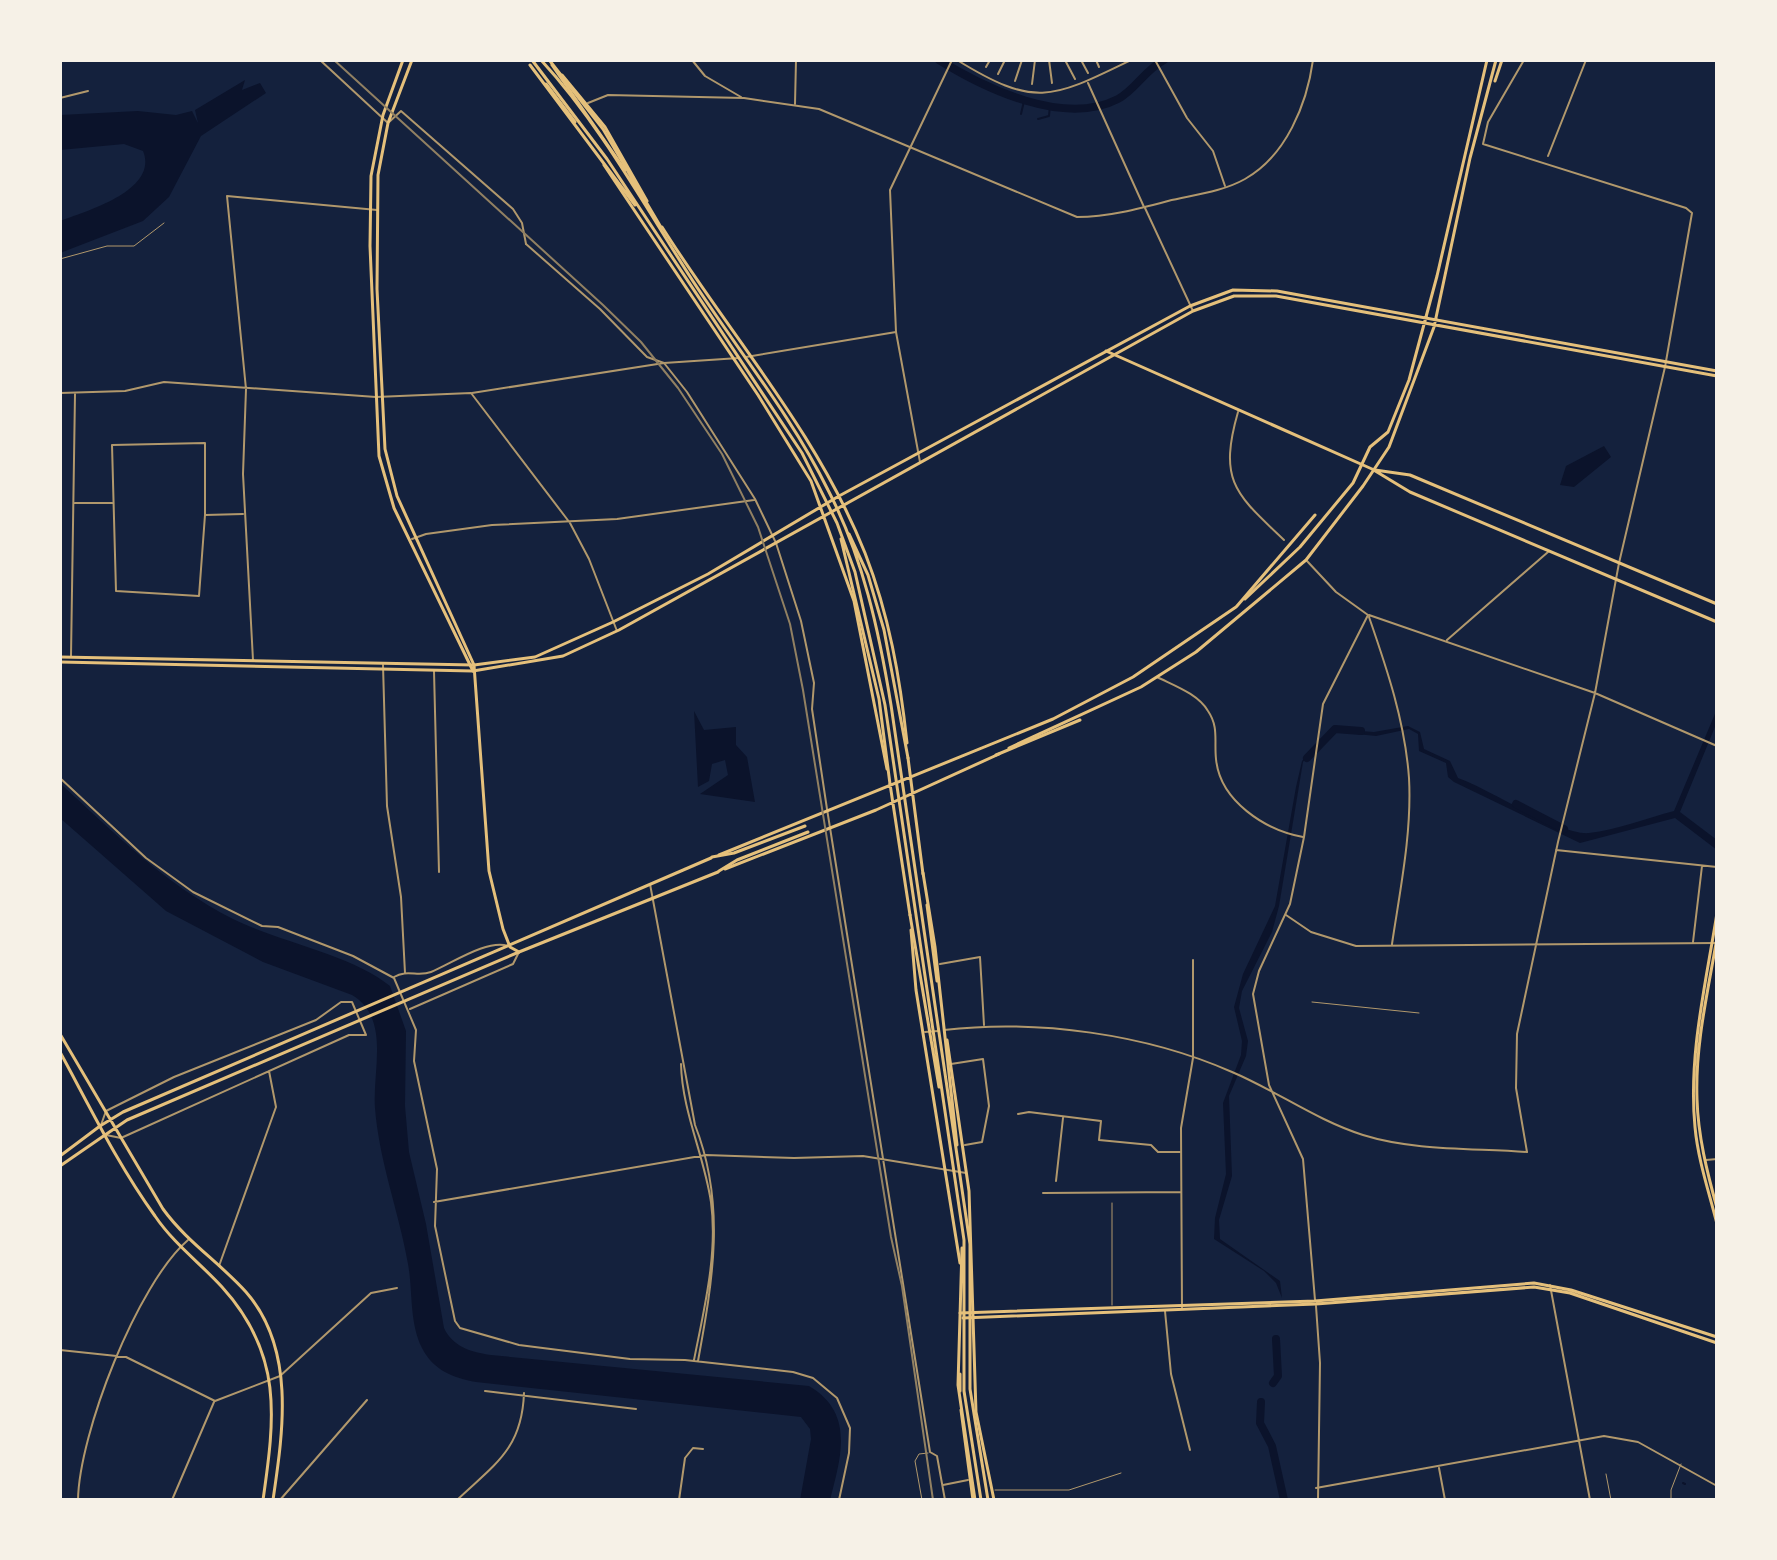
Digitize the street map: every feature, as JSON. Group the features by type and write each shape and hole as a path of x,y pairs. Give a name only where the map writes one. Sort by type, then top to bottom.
{"main road":[{"path":"403,60 383,115 371,176 371,210 379,456 394,508 413,539"},
{"path":"412,60 388,123 378,175 385,449 397,496 413,539 472,667 489,871 510,947 519,952"},
{"path":"525,60 565,109 734,359 796,454 826,515 854,601 894,802 919,978 943,1102"},
{"path":"532,60 576,114 802,453 837,523 865,608 885,705 964,1240 964,1391 981,1500"},
{"path":"541,60 581,110 784,414 842,518 877,604 908,758"},
{"path":"550,60 603,129 671,247"},
{"path":"550,60 587,103 645,192 648,204"},
{"path":"550,60 648,204 699,286 795,420 844,506 875,581 892,638 967,1173 975,1316 976,1412 994,1500"},
{"path":"60,1156 111,1120 220,1071 712,857 1053,719 1162,660 1237,606 1300,547 1353,483 1359,464 1370,447 1388,432 1409,380 1426,318 1487,60"},
{"path":"1495,81 1499,60"},
{"path":"60,1166 115,1127 223,1079 519,952 914,793 1157,677 1221,633 1306,560 1389,447 1436,320 1470,158 1499,60"},
{"path":"530,65 643,214"},
{"path":"61,658 472,667 535,657 708,574 839,496 1106,351 1190,306 1233,290 1256,289 1426,318 1717,373"},
{"path":"383,666 434,670 539,663 563,656 617,631 1193,311 1224,299 1256,295 1666,364"},
{"path":"1106,351 1372,469 1410,492 1717,622"},
{"path":"1372,469 1410,475 1717,604"},
{"path":"1237,606 1315,515"},
{"path":"842,518 869,595 884,664 958,1161 970,1244 970,1389 988,1500"},
{"path":"837,523 867,641 890,784"},
{"path":"61,658 253,663"},
{"path":"996,755 1080,720"},
{"path":"712,857 734,853 805,826"},
{"path":"719,871 737,860 808,832"},
{"path":"923,873 956,1118 958,1161"},
{"path":"1717,913 1697,1096 1703,1160 1717,1224"},
{"path":"910,915 923,1033 960,1257 961,1423 974,1500"},
{"path":"60,1034 163,1209 186,1242 219,1267 259,1310 280,1376 284,1415 273,1500"},
{"path":"60,1052 148,1206 180,1248 242,1312 255,1334 271,1381 272,1438 263,1500"},
{"path":"1703,1160 1717,1208"},
{"path":"964,1240 959,1277 958,1385 970,1478"},
{"path":"1550,1287 1717,1343"},
{"path":"975,1316 1112,1307 1315,1302 1550,1287 1717,1337"},
{"path":"960,1316 1165,1307"}],"street":[{"path":"320,60 383,115 388,123 401,111 484,183 518,214 526,244 600,309 647,357 664,363 687,392 755,499 776,543 801,621 814,683 812,709 827,809 930,1452"},
{"path":"692,60 705,76 744,98"},
{"path":"795,104 796,60"},
{"path":"986,67 990,60"},
{"path":"998,74 1005,60"},
{"path":"1015,81 1022,60"},
{"path":"1032,84 1035,60"},
{"path":"1049,60 1052,83"},
{"path":"1065,60 1075,79"},
{"path":"1081,60 1088,73"},
{"path":"1096,60 1099,67"},
{"path":"920,463 896,332 890,190 946,72 953,61 1020,92 1051,92 1087,82 1131,60"},
{"path":"587,103 608,95 744,98 795,104 834,113 1077,217 1099,217 1225,187 1257,170 1278,147 1302,109 1309,92 1313,60"},
{"path":"923,1033 984,1025 1106,1037 1193,1057 1231,1071 1323,1119 1379,1139 1527,1152 1515,1061 1535,944 1595,693 1619,563 1666,364 1692,213 1686,208 1483,144 1488,122 1524,60"},
{"path":"1548,156 1586,60"},
{"path":"1155,61 1187,118 1213,151 1225,187"},
{"path":"1087,82 1193,311"},
{"path":"60,98 88,91"},
{"path":"1717,94 1717,107"},
{"path":"253,663 245,514 246,389 227,196 377,210"},
{"path":"60,259 107,246 134,246 164,223"},
{"path":"60,393 116,392 164,382 376,397 471,393 664,363 734,359 896,332"},
{"path":"71,657 75,392"},
{"path":"471,393 568,520 589,559 617,631"},
{"path":"1238,412 1229,455 1231,481 1246,504 1284,540"},
{"path":"205,443 205,515 199,596 116,591 112,445 205,443"},
{"path":"413,539 492,525 680,512 755,499"},
{"path":"75,503 113,503"},
{"path":"205,515 245,514"},
{"path":"1447,640 1548,551"},
{"path":"1306,560 1336,592 1368,615 1595,693 1717,746"},
{"path":"1368,615 1386,663 1401,727 1409,806 1391,945"},
{"path":"1318,1500 1320,1363 1303,1159 1273,1094 1253,994 1259,971 1286,915 1304,837 1323,704 1368,615"},
{"path":"383,666 387,806 399,885 405,973"},
{"path":"434,670 439,872"},
{"path":"1157,677 1192,695 1207,709 1216,727 1218,768 1237,802 1265,824 1287,834 1304,837"},
{"path":"60,778 146,858 189,889 262,926 278,927 353,956 394,978 416,1030 414,1061 435,1147 435,1226 455,1321 460,1328 519,1345 630,1359 793,1372 813,1378 831,1391 847,1417 851,1440 839,1500"},
{"path":"1556,850 1717,867"},
{"path":"1693,943 1702,866"},
{"path":"649,884 654,897 691,1124 701,1155 712,1225 709,1278 696,1362"},
{"path":"1286,915 1330,941 1356,946 1715,941"},
{"path":"394,978 405,973 426,974 494,945 510,947"},
{"path":"409,1010 513,964 519,952"},
{"path":"940,964 982,957 984,1025"},
{"path":"1182,1307 1181,1152 1182,1121 1193,1057 1193,960"},
{"path":"100,1126 106,1111 174,1077 316,1020 341,1002 352,1002 366,1035 349,1035 121,1138 105,1135"},
{"path":"1312,1002 1419,1013"},
{"path":"951,1064 983,1059 988,1113 982,1142 963,1145"},
{"path":"681,1060 695,1125 706,1155 714,1200 716,1254 696,1362"},
{"path":"219,1267 276,1107 269,1071"},
{"path":"1018,1114 1029,1112 1101,1121 1099,1140 1151,1145 1158,1152 1181,1152"},
{"path":"1056,1181 1063,1116"},
{"path":"434,1202 701,1155 794,1158 848,1155 967,1173"},
{"path":"1703,1160 1717,1159"},
{"path":"1043,1193 1181,1192"},
{"path":"1112,1203 1112,1307"},
{"path":"78,1500 82,1462 116,1354 146,1299 186,1242"},
{"path":"1550,1287 1590,1500"},
{"path":"60,1350 116,1354 215,1401 280,1376 371,1293 397,1288"},
{"path":"1165,1307 1171,1374 1190,1450"},
{"path":"485,1391 636,1409"},
{"path":"457,1500 512,1446 520,1429 524,1394"},
{"path":"280,1500 367,1400"},
{"path":"172,1500 215,1401"},
{"path":"1316,1488 1579,1439 1627,1438 1681,1464 1717,1486"},
{"path":"679,1500 685,1458 693,1448 703,1449"},
{"path":"922,1500 915,1461 919,1454 930,1452 937,1456 945,1500"},
{"path":"1671,1500 1671,1490 1681,1464"},
{"path":"1439,1467 1445,1500"},
{"path":"991,1490 1069,1490 1121,1473"},
{"path":"1606,1474 1611,1500"},
{"path":"943,1485 970,1478"},
{"path":"1664,1491 1671,1490"}],"water":[{"path":"245,80 242,90 260,83 266,93 201,136 169,197 143,221 60,253 60,221 118,197 141,177 145,165 143,151 124,144 60,150 60,115 138,111 176,115 192,111 198,123 195,110"},
{"path":"1604,446 1611,457 1574,487 1560,485 1566,466"},
{"path":"1717,709 1717,722 1680,812 1717,840 1717,850 1675,818 1580,843 1454,782 1448,777 1446,763 1419,751 1418,734 1409,729 1376,736 1337,732 1320,748 1323,738 1335,729 1374,732 1408,726 1420,732 1424,749 1450,761 1458,778 1544,820 1589,833 1674,811"},
{"path":"694,711 704,730 736,727 736,745 747,757 755,802 700,794 728,775 725,760 712,764 709,781 698,787"},
{"path":"1313,747 1303,762 1272,932 1242,991 1239,1008 1248,1041 1246,1056 1229,1096 1232,1176 1219,1220 1220,1239 1280,1281 1282,1298 1276,1283 1264,1271 1214,1239 1215,1218 1226,1174 1223,1103 1241,1055 1242,1041 1234,1007 1243,974 1275,906 1302,761"},
{"path":"60,783 142,857 209,905 251,927 337,957 375,975 390,986 406,1031 405,1106 409,1152 426,1224 444,1328 452,1340 470,1350 491,1355 809,1386 824,1397 839,1423 840,1452 830,1500 800,1500 811,1439 810,1429 801,1417 476,1382 452,1375 432,1362 422,1348 415,1328 408,1264 381,1147 375,1108 377,1047 372,1017 352,995 263,962 166,911 60,818"}],"waterway":[{"path":"939,60 1001,92 1049,106 1074,109 1097,107 1118,99 1164,60"},
{"path":"1021,114 1024,101"},
{"path":"1038,119 1049,116 1050,105"},
{"path":"1307,758 1335,729 1361,731"},
{"path":"1516,804 1564,829"},
{"path":"1273,1383 1278,1376 1276,1339"},
{"path":"1261,1402 1260,1423 1272,1446 1284,1500"}],"railway":[{"path":"334,60 641,342 678,388 722,454 758,527 790,624 803,690 891,1237 902,1286 933,1500"}]}
